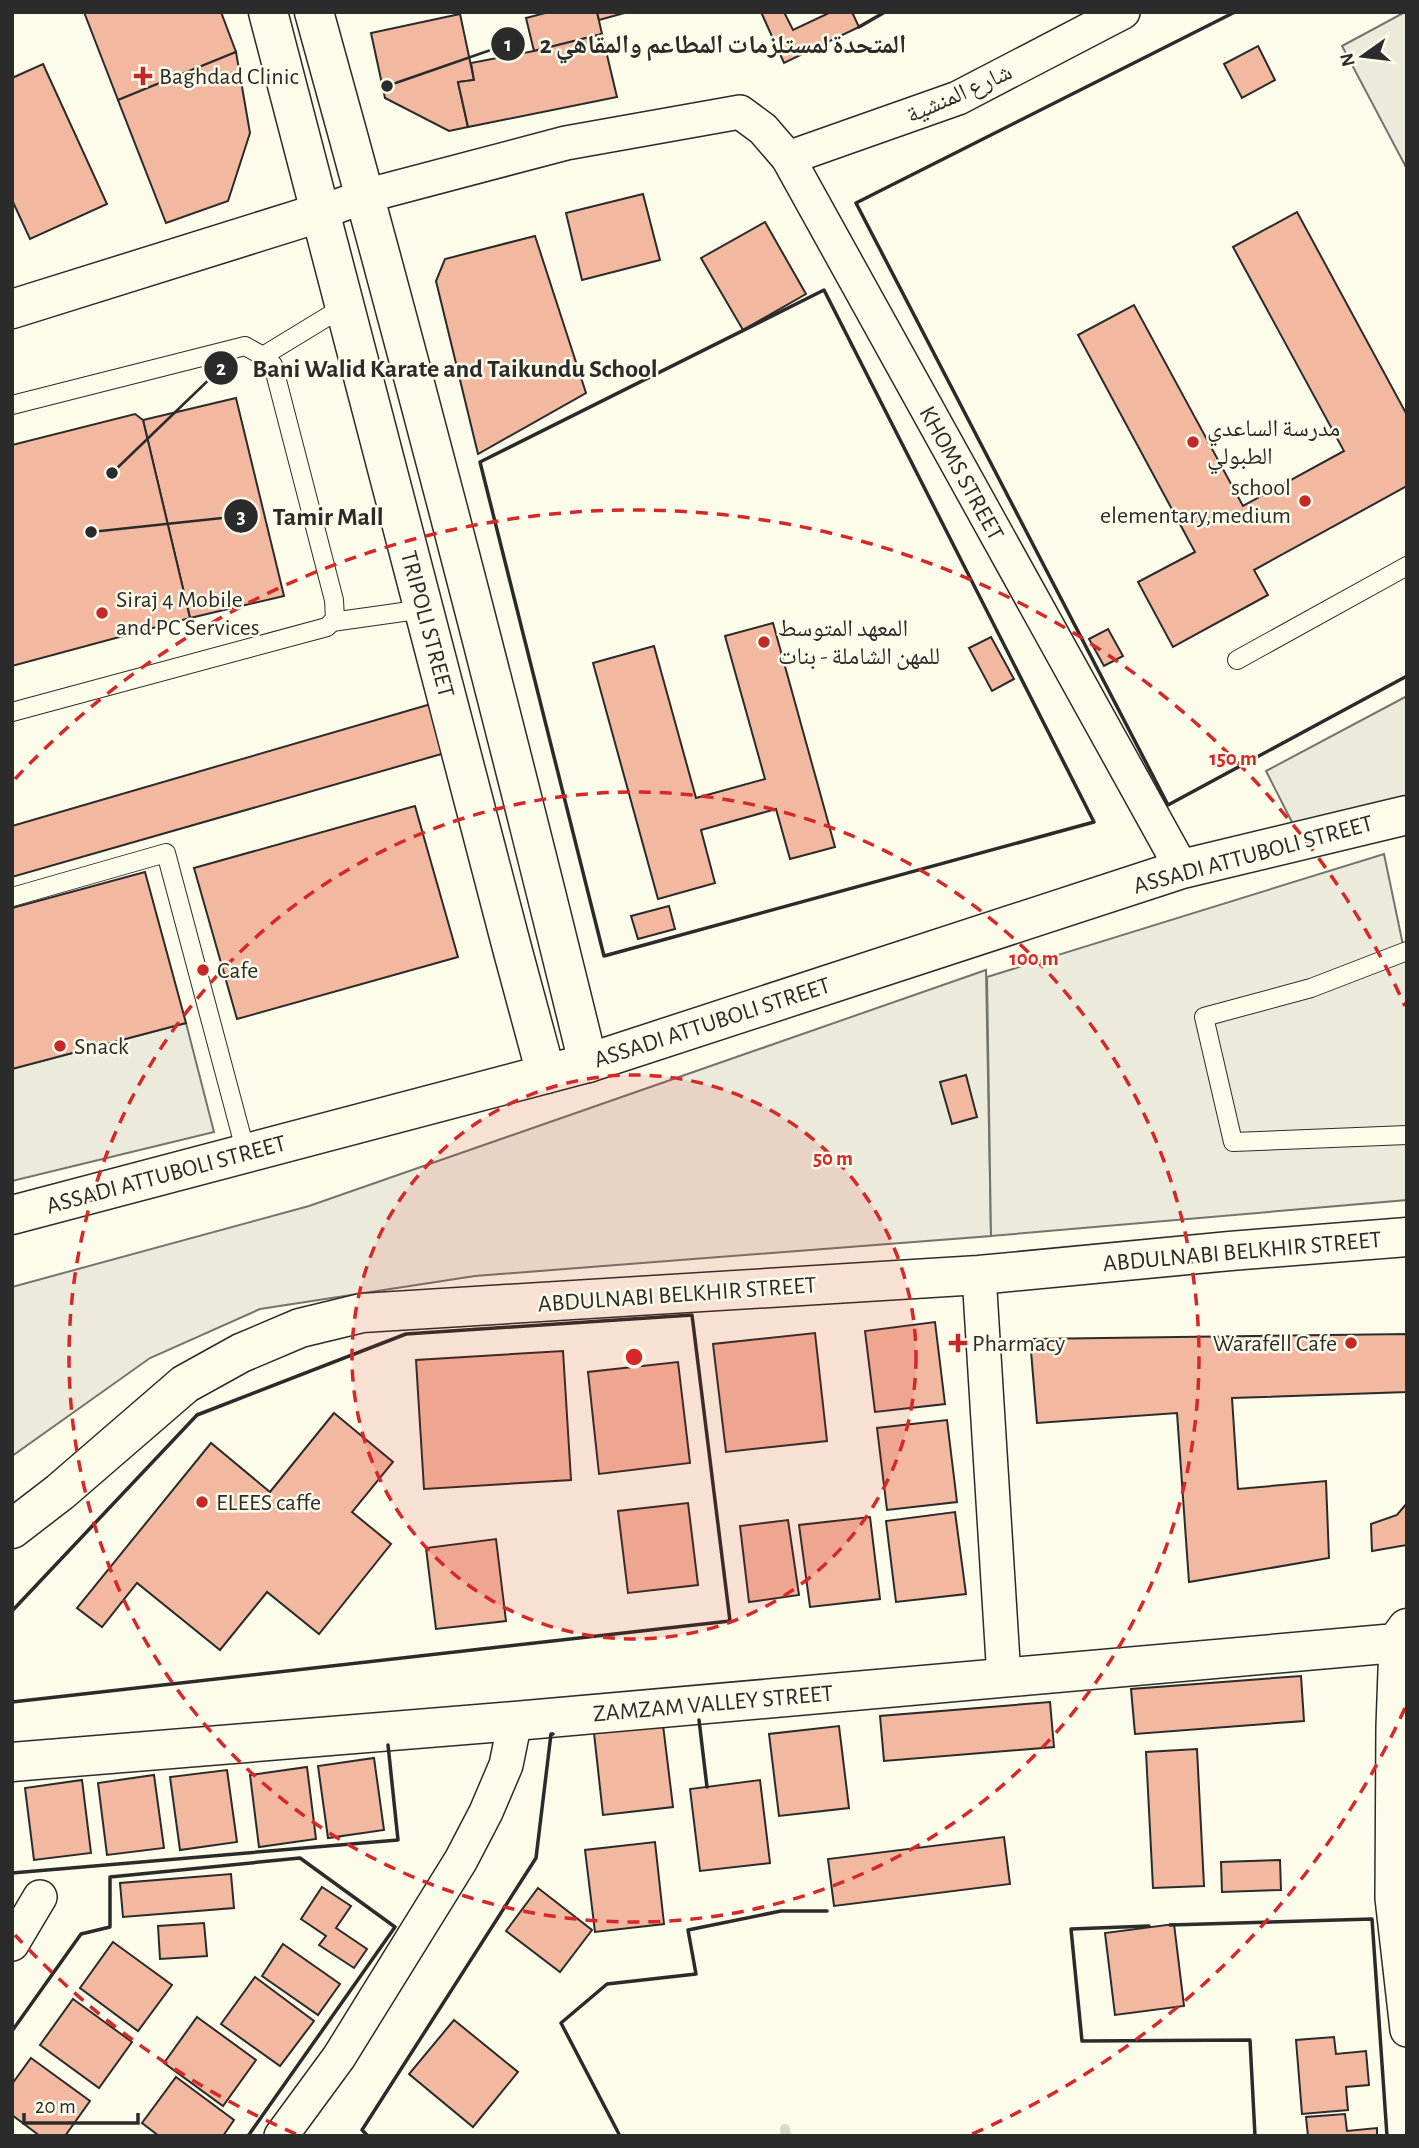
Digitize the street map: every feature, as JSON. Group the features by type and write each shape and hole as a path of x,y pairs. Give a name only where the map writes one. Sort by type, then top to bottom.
{"main road":[{"name":"TRIPOLI STREET","path":"268,12 546,1074"},
{"name":"TRIPOLI STREET","path":"314,12 525,805 588,1063"},
{"path":"12,309 319,214"},
{"name":"ASSADI ATTUBOLI STREET","path":"12,1215 588,1063 1182,869 1407,815"},
{"name":"ABDULNABI BELKHIR STREET","path":"12,1529 60,1492 185,1384 241,1353 300,1328 362,1313 979,1275 1407,1237"},
{"name":"ZAMZAM VALLEY STREET","path":"12,1762 1004,1678 1403,1638"}],"street":[{"name":"شارع المنشية","path":"788,159 958,98 1123,12"},
{"name":"KHOMS STREET","path":"365,196 566,143 714,116 740,113 763,129 788,159 1182,869"},
{"path":"319,214 365,196"},
{"path":"979,1275 1004,1678"},
{"path":"1403,1638 1393,1727 1407,2031"},
{"path":"282,2136 339,2057 461,1860 506,1765 515,1721"},
{"path":"12,1944 40,1897"}],"lane":[{"path":"263,356 345,306"},
{"path":"12,405 245,346 263,356 273,365 334,600 335,619 327,627 12,712"},
{"path":"1237,660 1407,566"},
{"path":"332,622 424,608"},
{"path":"12,897 166,853 246,1153"},
{"path":"1407,951 1311,988 1204,1017 1233,1142 1407,1135"}],"shaded area":[{"path":"1407,12 1407,169 1342,46"},
{"path":"1407,696 1407,796 1295,828 1266,771"},
{"path":"1384,854 1407,964 1407,1200 991,1236 987,977"},
{"path":"986,970 991,1236 475,1276 260,1309 150,1358 12,1456 12,1287 309,1206"},
{"path":"186,1023 214,1132 12,1181 12,1069"}],"building":[{"name":"Baghdad Clinic","path":"84,12 221,12 236,52 118,100"},
{"path":"549,12 597,12 602,34 534,51 526,18"},
{"path":"597,12 628,12 599,20"},
{"path":"761,12 784,12 793,30 831,12 852,12 859,27 784,63"},
{"path":"460,14 474,80 458,82 468,127 449,131 385,98 371,33"},
{"path":"602,34 617,97 468,127 458,82 474,80 471,63"},
{"path":"1258,46 1275,80 1242,98 1224,64"},
{"path":"236,52 250,133 228,201 166,223 118,100"},
{"path":"43,64 107,204 30,239 12,200 12,78"},
{"path":"643,194 660,260 582,280 566,213"},
{"path":"1297,212 1407,415 1407,486 1254,570 1268,595 1173,647 1138,582 1195,552 1078,335 1134,305 1243,506 1344,451 1233,247"},
{"path":"765,222 806,294 743,330 701,258"},
{"path":"535,236 586,393 478,454 436,281 445,259"},
{"path":"236,398 284,596 190,618 143,420"},
{"path":"135,414 143,420 190,618 12,666 12,445"},
{"path":"773,623 835,847 790,859 776,809 701,830 715,883 658,899 593,663 654,646 696,798 765,779 725,636"},
{"path":"1108,629 1123,656 1104,666 1089,639"},
{"path":"991,637 1014,679 992,691 969,648"},
{"path":"431,704 445,753 12,877 12,826"},
{"path":"415,806 458,957 237,1019 194,868"},
{"path":"145,872 186,1023 12,1069 12,908"},
{"path":"669,906 675,929 638,939 631,916"},
{"path":"966,1075 977,1117 952,1124 940,1082"},
{"path":"935,1322 945,1404 875,1412 865,1331"},
{"path":"815,1333 827,1441 726,1452 713,1344"},
{"path":"1407,1334 1407,1392 1232,1398 1238,1489 1326,1481 1329,1558 1189,1582 1177,1413 1037,1423 1030,1339"},
{"path":"563,1351 571,1480 424,1489 416,1360"},
{"path":"678,1362 690,1463 599,1474 588,1372"},
{"path":"334,1413 393,1462 352,1512 391,1544 319,1634 267,1592 220,1650 137,1583 102,1627 77,1608 211,1443 270,1492"},
{"path":"947,1420 957,1502 887,1510 877,1428"},
{"path":"688,1503 698,1585 628,1593 618,1511"},
{"path":"1407,1503 1407,1545 1372,1551 1371,1524 1397,1515"},
{"path":"955,1512 966,1594 896,1602 886,1521"},
{"path":"870,1517 880,1599 810,1607 799,1525"},
{"path":"788,1520 799,1595 749,1602 740,1526"},
{"path":"496,1539 506,1621 436,1629 426,1548"},
{"path":"1301,1676 1304,1721 1135,1734 1131,1689"},
{"path":"1050,1702 1054,1747 884,1761 880,1716"},
{"path":"663,1725 673,1807 603,1815 594,1733"},
{"path":"839,1726 849,1808 779,1816 769,1734"},
{"path":"1197,1749 1204,1886 1153,1888 1146,1752"},
{"path":"374,1758 384,1830 328,1838 318,1766"},
{"path":"307,1767 316,1839 259,1847 250,1775"},
{"path":"227,1770 237,1842 180,1850 170,1777"},
{"path":"154,1775 164,1848 107,1855 98,1783"},
{"path":"82,1780 91,1853 34,1860 25,1788"},
{"path":"760,1780 770,1863 700,1871 690,1789"},
{"path":"1004,1837 1010,1884 834,1906 828,1859"},
{"path":"655,1842 664,1924 595,1932 585,1850"},
{"path":"1280,1860 1281,1890 1222,1892 1221,1862"},
{"path":"231,1874 234,1908 123,1917 120,1883"},
{"path":"322,1887 351,1906 336,1928 367,1949 354,1968 319,1945 326,1936 301,1919"},
{"path":"538,1888 592,1930 560,1972 506,1931"},
{"path":"204,1923 207,1956 160,1959 158,1926"},
{"path":"1174,1924 1184,2006 1115,2015 1105,1933"},
{"path":"113,1942 172,1985 138,2031 80,1988"},
{"path":"283,1944 340,1984 318,2015 262,1976"},
{"path":"255,1977 314,2021 280,2066 221,2024"},
{"path":"73,1999 132,2042 99,2088 40,2045"},
{"path":"197,2017 256,2060 223,2106 164,2063"},
{"path":"454,2020 518,2072 473,2127 409,2074"},
{"path":"1334,2037 1336,2054 1366,2051 1369,2085 1346,2087 1348,2110 1302,2114 1296,2040"},
{"path":"31,2058 90,2101 65,2136 40,2136 12,2115 12,2084"},
{"path":"176,2077 234,2120 223,2136 159,2136 142,2123"},
{"path":"1345,2114 1347,2131 1377,2128 1377,2136 1308,2136 1306,2117"}],"waterway":[{"path":"785,2129 786,2136"}],"wall":[{"path":"859,27 885,12"},
{"path":"1235,12 856,203 1168,805 1407,676"},
{"path":"824,290 1094,822 604,956 480,462 824,290"},
{"path":"12,1611 197,1415 406,1334 692,1315 730,1621 12,1702"},
{"path":"699,1720 707,1787"},
{"path":"368,2136 362,2130 536,1858 553,1734"},
{"path":"12,1873 398,1840 388,1745"},
{"path":"12,2031 81,1934 110,1927 110,1877 300,1858 395,1927 248,2136"},
{"path":"620,2136 561,2023 607,1984 696,1974 688,1930 781,1911 827,1911"},
{"path":"1170,1925 1372,1919 1387,2136"},
{"path":"1149,1926 1071,1929 1082,2041 1250,2040 1255,2136"}],"place":[{"name":"Baghdad Clinic","path":"143,76"},
{"name":"المتحدة لمستلزمات المطاعم والمقاهي 2","path":"387,86"},
{"name":"مدرسة الساعدي الطبولي","path":"1193,442"},
{"name":"Bani Walid Karate and Taikundu School","path":"112,473"},
{"name":"school elementary,medium","path":"1305,501"},
{"name":"Tamir Mall","path":"91,532"},
{"name":"Siraj 4 Mobile and PC Services","path":"102,613"},
{"name":"المعهد المتوسط للمهن الشاملة - بنات","path":"764,642"},
{"name":"Cafe","path":"203,970"},
{"name":"Snack","path":"60,1046"},
{"name":"Pharmacy","path":"958,1343"},
{"name":"Warafell Cafe","path":"1351,1343"},
{"name":"ELEES caffe","path":"202,1502"}]}
